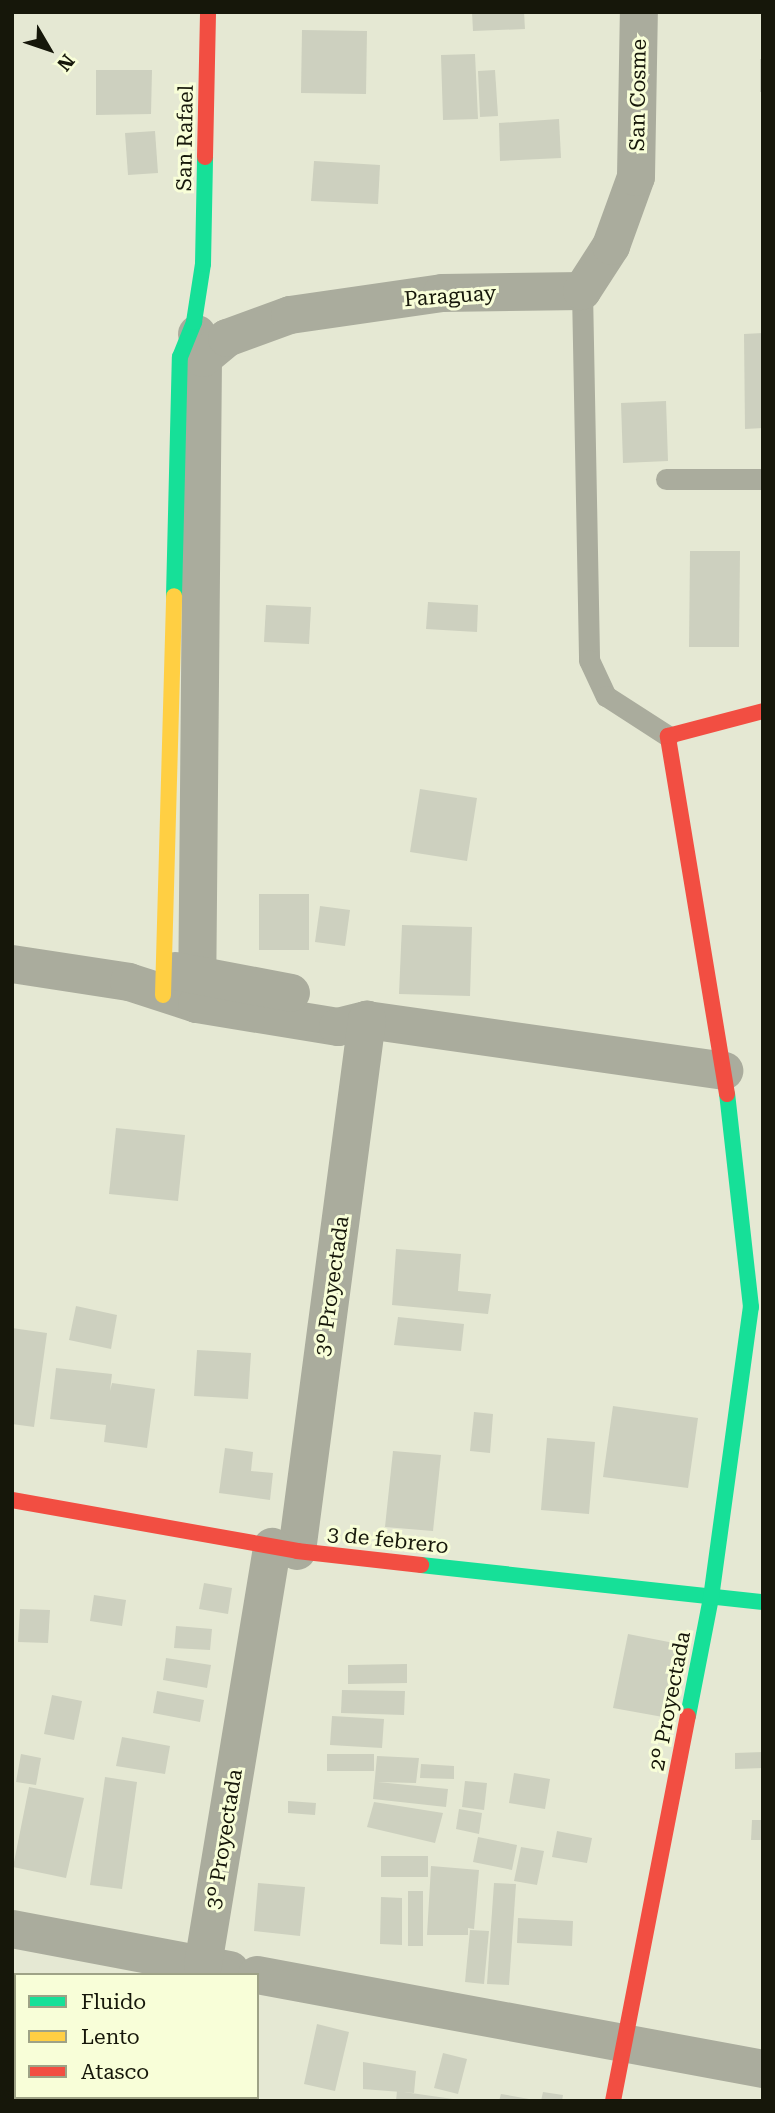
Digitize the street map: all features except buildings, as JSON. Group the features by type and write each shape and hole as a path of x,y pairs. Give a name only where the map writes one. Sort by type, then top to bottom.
{"street":[{"name":"San Rafael","path":"170,985 180,357 194,321 203,264 208,12"},
{"name":"San Cosme","path":"582,291 611,246 636,177 639,12"},
{"name":"Paraguay","path":"203,358 227,338 290,315 442,293 582,291"},
{"path":"170,985 203,358 194,321"},
{"path":"668,736 763,711"},
{"name":"2º Proyectada","path":"613,2101 711,1598 757,1307 754,1255 668,736"},
{"path":"12,964 170,985 338,1002 367,1020 724,1070"},
{"name":"3º Proyectada","path":"204,1965 285,1549 367,1020"},
{"name":"3 de febrero","path":"12,1500 285,1549 763,1602"},
{"path":"12,1929 246,1973"},
{"path":"259,1975 763,2069"}],"lane":[{"path":"582,291 589,660 606,696 668,736"},
{"path":"666,479 763,479"}],"green space":[{"path":"12,1988 14,2099 156,2099 155,2101 12,2101"}],"traffic: fast":[{"path":"174,596 180,357 194,322 203,264 205,157"},
{"path":"688,1716 711,1598 751,1307 727,1094"},
{"path":"421,1565 763,1602"}],"traffic: slow":[{"path":"163,995 174,596"}],"traffic: jam":[{"path":"205,157 208,12"},
{"path":"727,1094 668,736 763,711"},
{"path":"12,1500 297,1551 421,1565"},
{"path":"613,2101 688,1716"}]}
